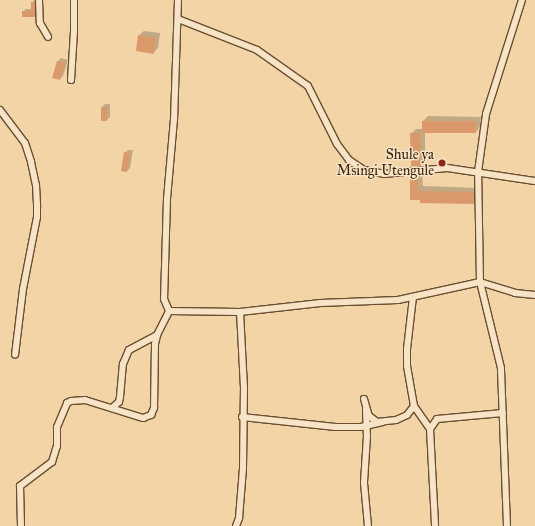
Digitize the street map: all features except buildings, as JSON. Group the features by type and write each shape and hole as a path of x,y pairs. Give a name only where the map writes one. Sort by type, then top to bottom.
{"street":[{"path":"39,0 40,22 48,37"},
{"path":"70,80 74,31 74,0"},
{"path":"169,310 164,299 166,222 174,120 178,0"},
{"path":"507,526 501,368 480,282 478,172 486,114 522,0"},
{"path":"178,19 257,50 308,86 337,144 349,160 364,170 384,174 447,168 535,181"},
{"path":"0,110 25,143 31,162 37,199 38,217 23,289 15,356"},
{"path":"169,310 240,312 320,303 374,302 413,297 480,282 515,293 535,295"},
{"path":"413,297 406,349 407,366 414,406 430,429 435,526"},
{"path":"21,526 20,486 52,462 57,446 57,427 67,403 85,400 143,418 151,415 154,408 155,344 157,335 169,310"},
{"path":"236,526 239,518 243,468 242,417 244,388 240,312"},
{"path":"112,408 119,402 123,364 129,350 157,335"},
{"path":"364,399 367,426 364,483 368,526"},
{"path":"242,417 335,427 367,426 396,420 407,415 414,406"},
{"path":"366,409 373,420 382,422"},
{"path":"430,429 437,419 503,413"}],"place":[{"name":"Shule ya Msingi Utengule","path":"442,163"}]}
